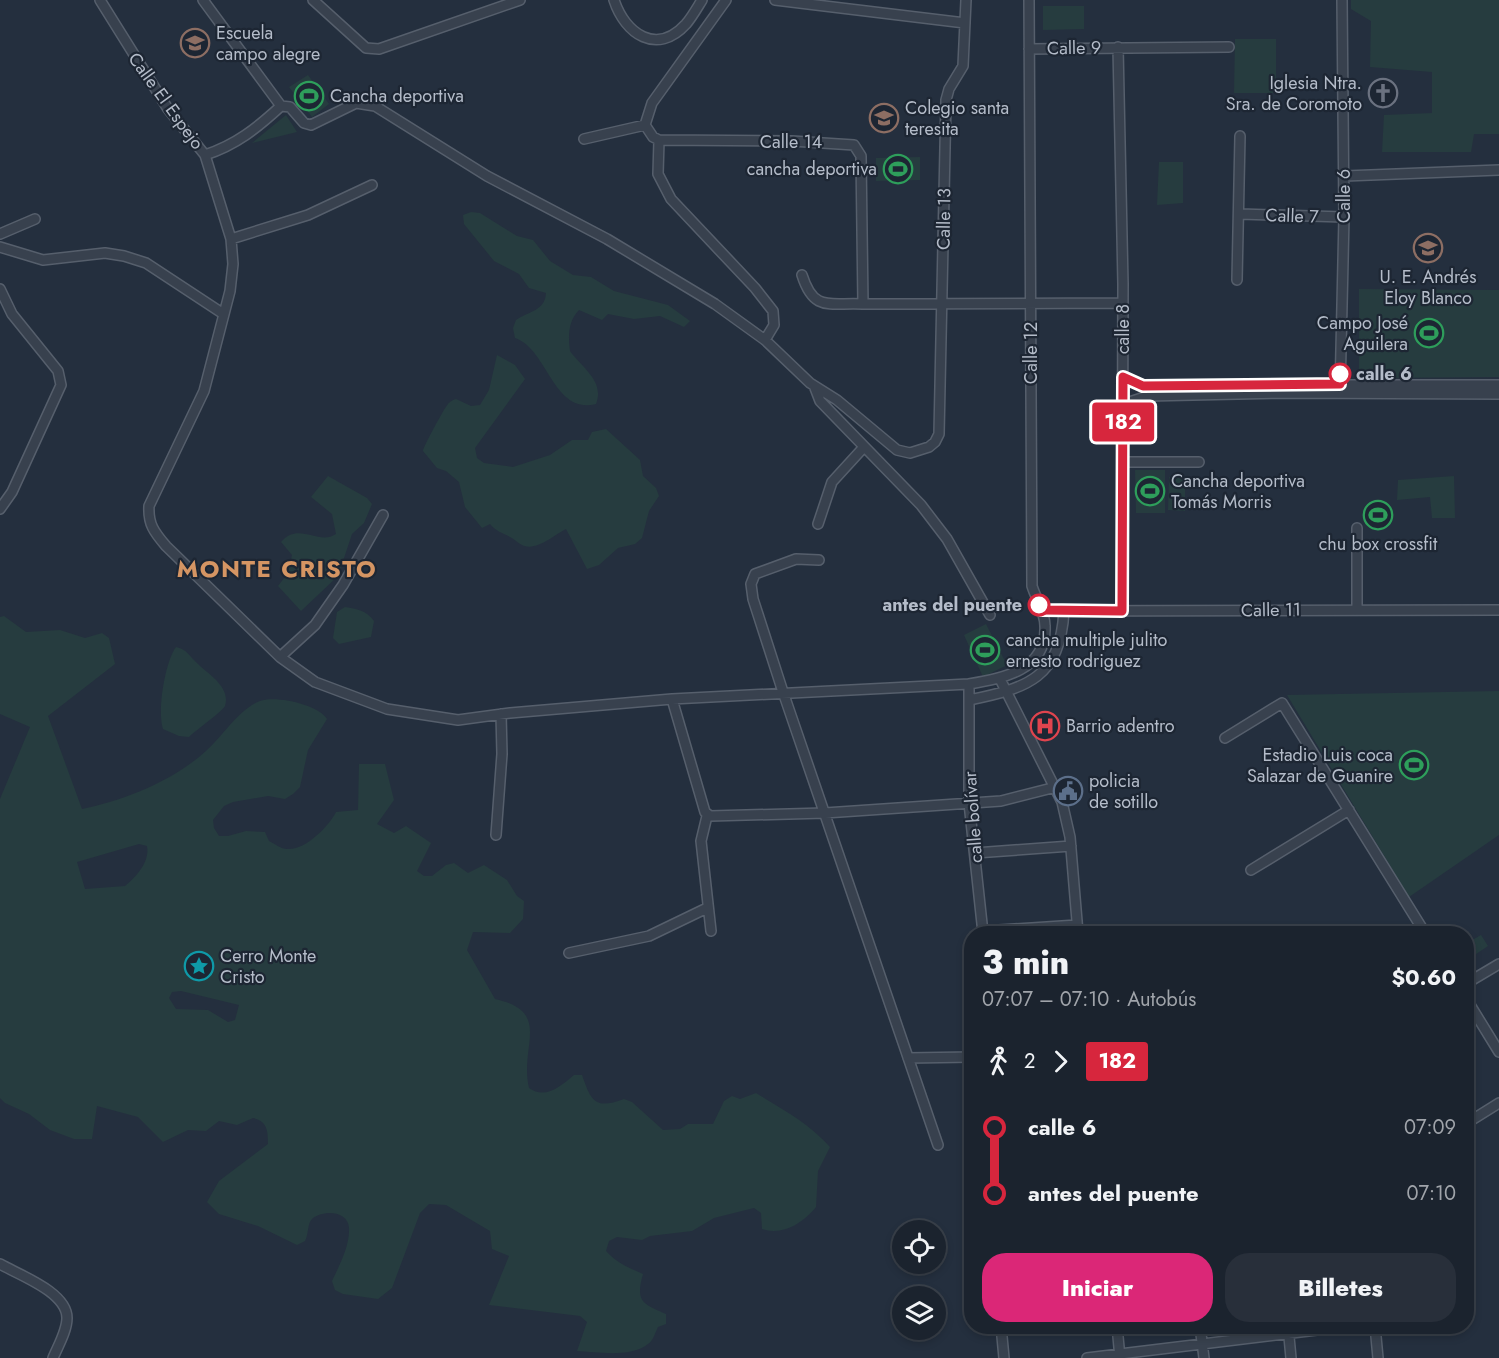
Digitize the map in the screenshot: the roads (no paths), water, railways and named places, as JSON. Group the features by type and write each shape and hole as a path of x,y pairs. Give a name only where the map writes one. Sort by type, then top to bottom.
{"street":[{"name":"Calle El Espejo","path":"100,0 168,109 205,155 231,145 251,133 280,106"},
{"path":"203,0 280,106 290,107 304,123 311,125 356,103 375,106 487,176 660,269 765,340 815,388 818,398 894,475 935,522 990,615"},
{"path":"312,0 366,48 380,49 520,0"},
{"path":"614,0 627,26 642,38 655,39 673,34 685,25 702,0"},
{"path":"645,125 652,103 726,0"},
{"path":"775,0 965,22"},
{"name":"Calle 13","path":"815,388 837,400 902,453 919,451 935,442 939,434 946,100 949,89 963,66 966,0"},
{"name":"Calle 12","path":"205,155 231,238 233,264 230,291 222,313 204,391 149,506 149,519 153,531 166,546 280,657 315,682 387,709 458,720 672,699 969,684 1000,679 1021,671 1038,656 1045,637 1042,610 1032,586 1029,0"},
{"name":"Calle 6","path":"1340,388 1345,176 1342,0"},
{"name":"calle 8","path":"1118,47 1123,303 1122,611"},
{"name":"Calle 9","path":"1029,49 1229,47"},
{"path":"645,125 653,137 659,140 658,174 671,200 748,280 773,311 774,325 765,340"},
{"path":"584,138 645,125"},
{"name":"Calle 7","path":"1237,280 1240,136"},
{"name":"Calle 14","path":"659,140 792,141 854,145 861,156 863,304"},
{"path":"1345,176 1499,170"},
{"path":"231,238 308,215 372,185"},
{"name":"Calle 7","path":"1240,214 1344,217"},
{"path":"0,234 35,219"},
{"path":"0,248 43,260 105,254 124,256 146,263 222,313"},
{"path":"802,275 810,295 818,302 831,305 1123,303"},
{"path":"0,289 12,314 58,371 61,385 12,492 0,509"},
{"path":"1123,377 1143,386 1340,388 1499,394"},
{"path":"1123,404 1148,396 1340,388 1499,385"},
{"path":"818,524 832,482 864,447"},
{"path":"1123,462 1199,462"},
{"path":"280,657 315,625 343,585 383,515"},
{"path":"1357,528 1357,608"},
{"path":"819,560 806,557 787,561 755,574 752,578 753,599 938,1145"},
{"name":"Calle 11","path":"1042,610 1357,608 1499,610"},
{"path":"969,700 1005,693 1029,681 1054,659 1064,611"},
{"path":"1000,679 1005,693 1056,787 1071,846 1078,926"},
{"name":"calle bolívar","path":"969,684 969,803 982,926"},
{"path":"672,699 707,816 701,840 711,931"},
{"path":"1225,738 1282,703 1421,926"},
{"path":"496,835 502,754 501,714"},
{"path":"707,816 825,813 1001,801 1056,787"},
{"path":"1251,870 1349,810"},
{"path":"975,853 1071,846"},
{"path":"569,953 649,936 707,908"},
{"path":"1474,979 1499,964"},
{"path":"1474,1011 1499,1052"},
{"path":"908,1058 964,1057"},
{"path":"1474,1119 1499,1103"},
{"path":"0,1264 45,1287 63,1305 67,1316 53,1358"},
{"path":"1002,1334 1004,1358"},
{"path":"1118,1334 1120,1355"},
{"path":"1202,1334 1204,1358"},
{"path":"1087,1358 1255,1334"},
{"path":"1289,1334 1291,1358"},
{"path":"1376,1334 1378,1358"}],"place":[{"name":"Escuela campo alegre","path":"195,43"},
{"name":"Iglesia Ntra. Sra. de Coromoto","path":"1383,93"},
{"name":"Cancha deportiva","path":"309,96"},
{"name":"Colegio santa teresita","path":"884,118"},
{"name":"cancha deportiva","path":"898,169"},
{"name":"U. E. Andrés Eloy Blanco","path":"1428,248"},
{"name":"Campo José Aguilera","path":"1429,333"},
{"name":"calle 6","path":"1340,374"},
{"name":"Cancha deportiva Tomás Morris","path":"1150,491"},
{"name":"chu box crossfit","path":"1378,515"},
{"name":"antes del puente","path":"1039,605"},
{"name":"cancha multiple julito ernesto rodriguez","path":"985,650"},
{"name":"Barrio adentro","path":"1045,726"},
{"name":"Estadio Luis coca Salazar de Guanire","path":"1414,765"},
{"name":"policia de sotillo","path":"1068,791"},
{"name":"Cerro Monte Cristo","path":"199,966"}],"district":[{"name":"MONTE CRISTO","path":"277,569"}]}
